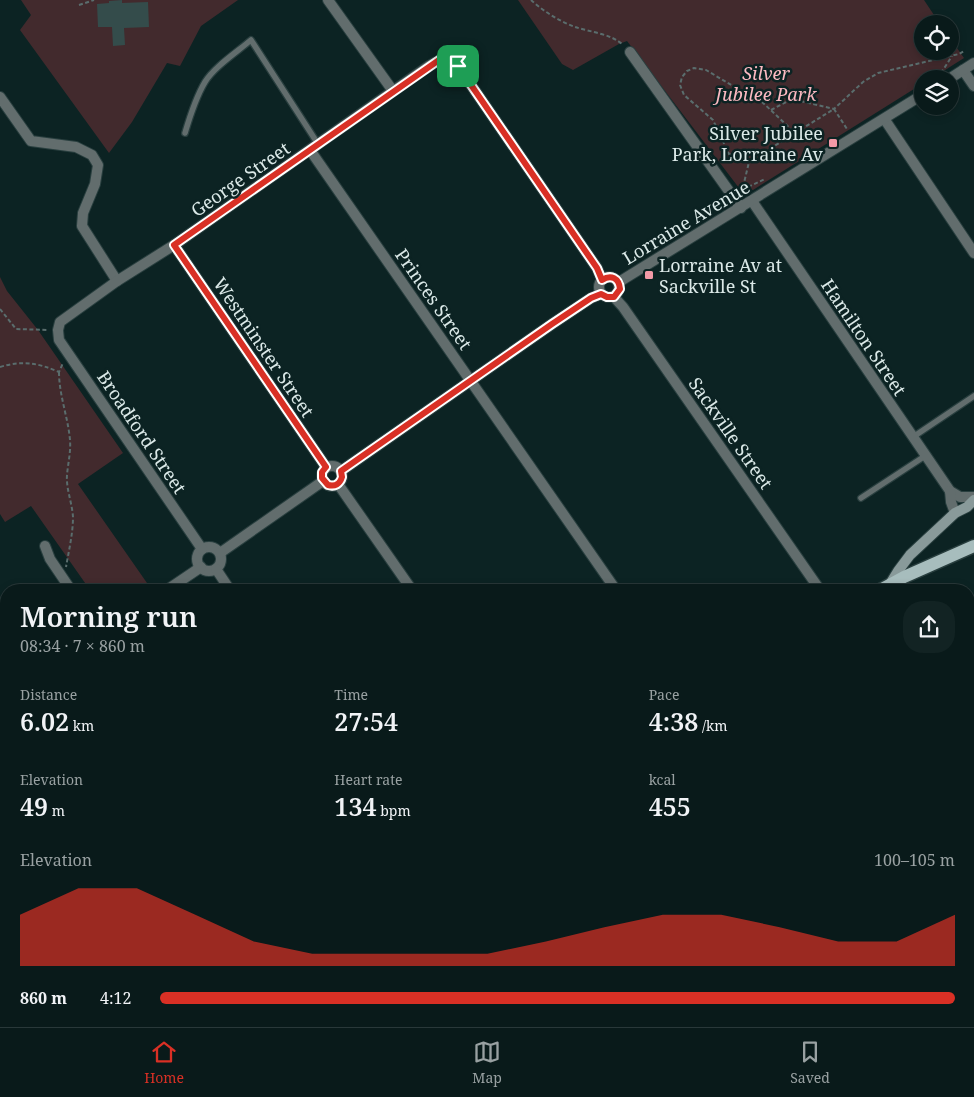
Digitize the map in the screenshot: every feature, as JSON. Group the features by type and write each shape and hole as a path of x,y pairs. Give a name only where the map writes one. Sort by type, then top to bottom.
{"main road":[{"path":"891,584 926,566 974,546"}],"street":[{"path":"328,0 394,91"},
{"path":"630,52 741,208"},
{"name":"George Street","path":"58,330 60,322 68,315 174,245 439,60 446,59 453,61 458,66 597,268 602,280"},
{"path":"959,73 974,64"},
{"path":"964,70 974,86"},
{"path":"0,97 31,141 76,147 92,155 98,165 95,184 83,213 82,226 117,281"},
{"name":"Lorraine Avenue","path":"618,282 914,101"},
{"path":"885,120 974,253"},
{"name":"Princes Street","path":"314,147 612,584"},
{"name":"Hamilton Street","path":"752,201 950,491 951,502 956,513"},
{"name":"Westminster Street","path":"174,245 326,467"},
{"path":"611,277 618,282 620,289 614,297 607,297 601,294 599,288 602,280 611,277"},
{"path":"341,471 552,324 591,298 601,294"},
{"name":"Sackville Street","path":"614,297 623,307 816,584"},
{"name":"Broadford Street","path":"58,330 59,340 202,550"},
{"path":"334,466 341,471 342,477 338,484 331,486 323,481 322,472 326,467 334,466"},
{"path":"220,553 323,481"},
{"path":"338,484 408,584"},
{"path":"950,491 960,497 974,499"},
{"path":"887,584 910,556 956,513 974,499"},
{"path":"45,546 50,559 67,584"},
{"path":"211,547 220,553 221,561 216,568 210,570 201,567 198,558 202,550 211,547"},
{"path":"176,584 201,567"},
{"path":"216,568 226,584"}],"lane":[{"path":"185,133 205,81 217,68 251,40 314,147"},
{"path":"913,437 974,396"},
{"path":"861,498 925,456"}],"path":[{"path":"79,5 94,0"},
{"path":"531,0 547,13 566,24 620,42 630,52"},
{"path":"959,54 964,51"},
{"path":"743,187 749,162 834,109 863,82 878,73 935,60"},
{"path":"749,162 730,154 713,120 684,95 680,85 682,77 687,70 694,68 706,70 760,100 795,133"},
{"path":"771,110 792,99 834,109 847,129 840,134"},
{"path":"738,190 771,176"},
{"path":"0,309 16,329 58,330"},
{"path":"60,575 66,570 72,528 72,514 67,494 70,439 59,388 59,372 68,353"},
{"path":"0,367 32,363 40,364 59,372"}],"green space":[{"path":"21,0 238,0 201,26 180,66 167,63 132,122 109,153 20,30 31,15"},
{"name":"Silver Jubilee Park","path":"518,0 924,0 934,15 914,15 914,60 959,60 959,51 964,58 945,70 914,70 914,89 753,190 739,188 627,41 573,70 562,64"},
{"path":"0,277 7,291 38,330 123,453 78,484 147,583 86,584 31,506 5,522 0,514"}],"building":[{"path":"122,0 122,3 148,2 149,27 124,28 125,45 113,46 112,27 98,27 97,4"}],"place":[{"name":"Silver Jubilee Park, Lorraine Av","path":"833,143"},
{"name":"Lorraine Av at Sackville St","path":"649,275"}],"route":[{"path":"439,60 453,61 458,66 597,268 602,280 608,277 614,278 620,285 620,289 614,297 610,298 601,294 591,298 552,324 341,471 341,481 335,486 331,486 325,483 322,478 322,472 326,467 174,245 439,60"}]}
